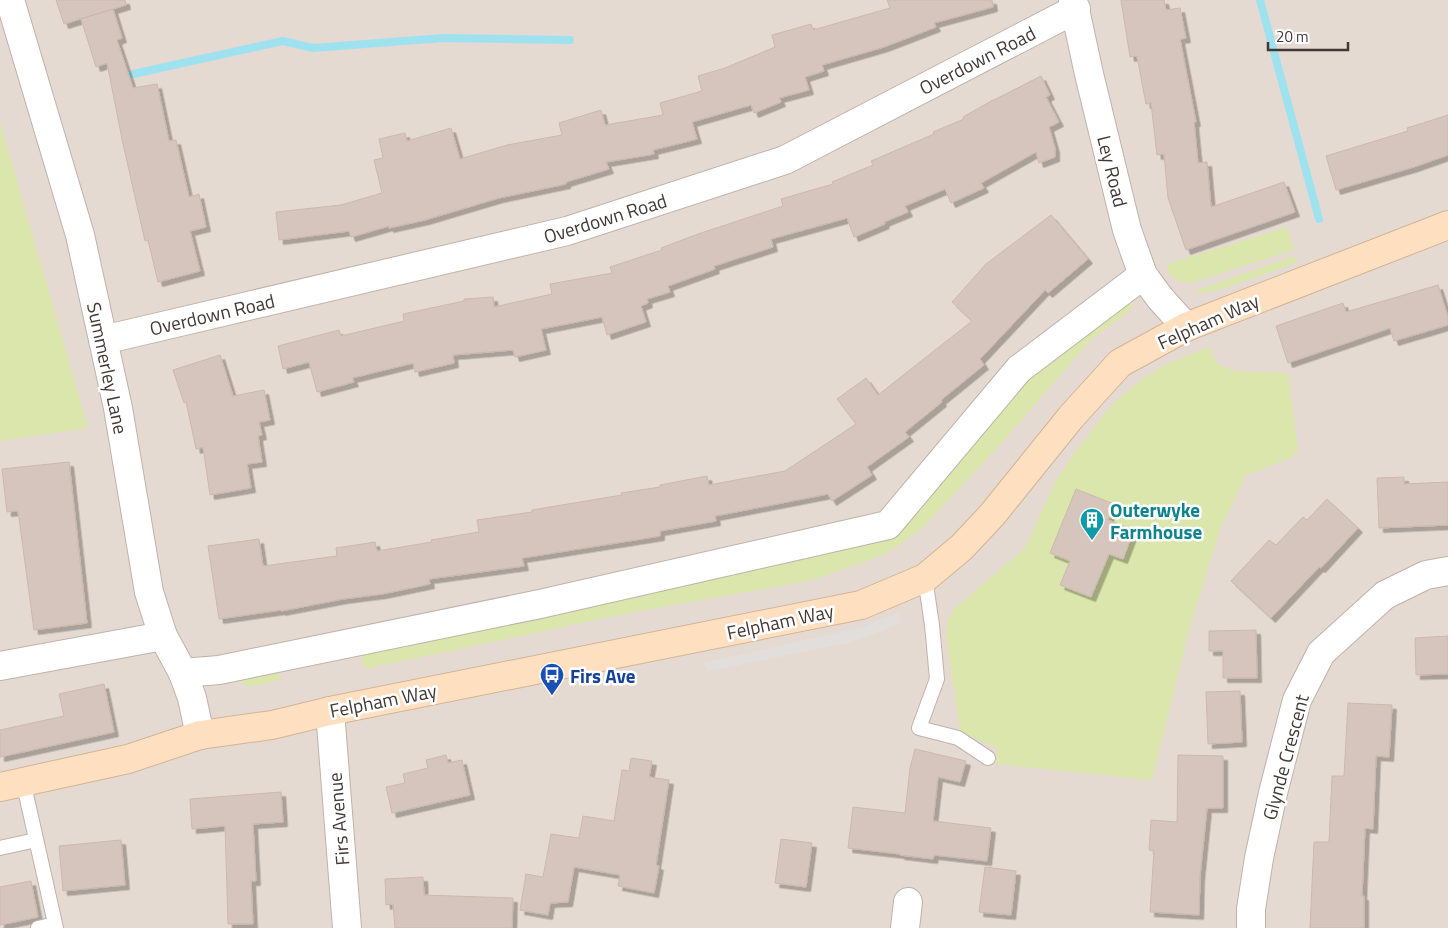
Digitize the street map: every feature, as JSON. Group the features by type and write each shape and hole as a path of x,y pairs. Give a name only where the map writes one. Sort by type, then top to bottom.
{"main road":[{"name":"Felpham Way","path":"12,784 128,759 200,735 272,725 330,711 861,604 925,578 962,547 992,515 1070,417 1120,363 1186,327 1448,225"}],"street":[{"name":"Summerley Lane","path":"10,0 80,235 118,408 149,592 163,636 183,673 192,698 200,735"},
{"name":"Overdown Road","path":"104,340 568,232 785,160 1074,4"},
{"name":"Ley Road","path":"1074,4 1127,230 1143,275 1160,298 1186,327"},
{"path":"183,673 219,670 530,606 888,525 1019,369 1143,275"},
{"name":"Glynde Crescent","path":"1251,928 1251,909 1259,858 1275,784 1297,700 1321,654 1348,627 1385,595 1426,575 1448,571"},
{"path":"0,666 163,636"},
{"name":"Firs Avenue","path":"330,711 347,928"}],"lane":[{"path":"925,578 937,679 919,728 958,738 988,758"},
{"path":"12,784 36,840 55,926 38,928"},
{"path":"0,848 36,840"}],"shaded area":[{"path":"0,0 1448,0 1448,928 0,928"},
{"path":"899,613 900,624 852,642 709,671 703,663 862,627"}],"green space":[{"path":"0,121 88,428 0,441"},
{"path":"1287,227 1294,250 1190,283 1179,281 1170,276 1167,264"},
{"path":"1294,256 1296,263 1219,290 1197,293 1194,291"},
{"path":"1127,299 1133,308 1091,340 997,448 919,531 883,555 810,581 639,611 364,669 360,646 889,529 954,462 1033,375"},
{"path":"1209,347 1216,363 1234,371 1288,373 1298,450 1291,458 1246,475 1221,527 1190,627 1152,780 997,764 997,748 960,732 946,634 948,619 955,608 1025,548 1055,482 1076,451 1112,405 1142,379 1165,365"},
{"path":"277,666 280,680 250,687 228,676"}],"building":[{"path":"56,0 125,0 126,5 64,24"},
{"path":"887,0 992,0 993,7 934,23 936,27 884,47 822,65 824,71 805,77 809,90 779,98 781,102 754,113 751,105 692,122 697,139 653,150 654,154 606,162 609,169 566,182 566,184 499,198 425,220 389,228 389,226 351,237 349,231 279,240 276,212 341,205 382,193 374,160 383,158 379,139 405,133 407,141 451,128 460,159 507,145 562,135 559,123 601,110 605,125 663,115 660,103 702,91 698,76 725,68 775,47 772,35 811,24 813,30 890,8"},
{"path":"1121,0 1164,0 1166,10 1180,8 1186,38 1180,39 1196,122 1194,122 1198,163 1207,162 1211,207 1284,182 1295,212 1186,250 1168,198 1164,154 1157,155 1151,103 1146,104 1137,56 1130,57"},
{"path":"113,9 122,38 117,40 133,88 157,84 169,141 176,140 189,197 199,194 206,227 190,231 200,271 158,282 148,240 145,241 107,63 96,67 81,19"},
{"path":"1041,76 1050,95 1046,97 1059,122 1049,127 1055,148 1055,157 1039,163 1036,152 981,183 984,188 951,203 945,189 905,206 908,212 854,237 847,218 771,239 773,247 714,266 715,269 668,286 670,292 647,299 648,303 641,306 646,322 607,335 602,317 541,329 546,350 515,357 513,350 453,355 454,363 415,372 413,363 352,378 354,382 317,392 309,362 283,369 278,346 339,330 341,336 404,321 403,314 464,301 464,299 493,297 494,307 552,294 550,284 612,273 610,267 662,250 661,248 701,233 783,206 781,199 833,184 832,182 873,165 871,161 964,119 963,117 993,100"},
{"path":"1448,115 1448,155 1336,190 1326,156 1408,131 1407,128"},
{"path":"1051,215 1088,259 1048,293 1045,290 980,359 984,365 905,432 909,437 867,467 872,475 832,501 828,494 715,516 716,521 660,531 660,536 522,558 524,566 429,579 430,584 382,594 219,619 208,546 259,539 263,566 337,556 336,548 375,542 377,551 432,542 431,540 479,532 477,520 622,495 621,493 660,487 660,485 707,476 709,485 785,471 856,424 837,399 866,378 878,395 972,321 952,302 986,264"},
{"path":"1438,285 1448,317 1448,325 1394,341 1390,328 1288,363 1276,326 1343,303 1346,312"},
{"path":"220,355 233,396 264,390 270,420 259,422 262,435 258,436 262,462 247,464 251,488 210,495 203,447 196,449 186,402 184,403 173,370"},
{"path":"69,462 87,623 34,630 18,511 7,512 2,469"},
{"path":"1404,477 1404,484 1448,482 1448,525 1379,528 1377,478"},
{"name":"Outerwyke Farmhouse","path":"1076,489 1114,504 1108,520 1134,530 1123,559 1109,554 1091,597 1060,585 1070,561 1050,553"},
{"path":"1327,499 1358,528 1271,618 1231,581 1269,540 1276,545 1303,517 1307,520"},
{"path":"1256,630 1257,678 1223,678 1223,651 1209,651 1209,631"},
{"path":"1448,636 1448,674 1416,675 1415,638"},
{"path":"104,684 114,732 0,757 0,730 64,716 59,694"},
{"path":"1240,691 1242,742 1208,744 1206,692"},
{"path":"1348,703 1392,705 1389,757 1376,756 1373,829 1365,828 1362,896 1364,896 1364,928 1310,928 1314,842 1329,842 1332,776 1344,776"},
{"path":"915,749 966,761 960,782 938,777 933,821 991,828 987,861 934,855 933,859 848,848 853,807 905,813 910,768"},
{"path":"446,755 448,763 462,760 470,795 392,813 386,787 405,783 403,774 428,768 426,760"},
{"path":"1178,755 1223,756 1223,808 1207,808 1200,876 1199,915 1150,912 1154,851 1149,850 1151,820 1177,822"},
{"path":"631,758 652,761 649,777 669,780 656,865 659,866 654,893 618,886 620,875 574,867 568,902 550,903 548,915 520,910 526,874 543,877 551,834 579,838 583,816 614,821 622,770 629,771"},
{"path":"281,792 283,822 253,824 256,881 251,881 253,924 228,924 225,826 192,829 190,799"},
{"path":"781,839 812,843 806,887 775,883"},
{"path":"121,840 125,885 63,891 59,846"},
{"path":"985,867 1016,871 1011,915 979,912"},
{"path":"423,877 424,895 513,898 512,928 395,928 393,904 386,905 385,879"},
{"path":"31,881 38,917 0,925 0,887"}],"waterway":[{"path":"1260,0 1319,219"},
{"path":"133,74 283,41 313,48 443,38 570,40"}],"place":[{"name":"Outerwyke Farmhouse","path":"1092,541"},
{"name":"Firs Ave","path":"552,696"}]}
